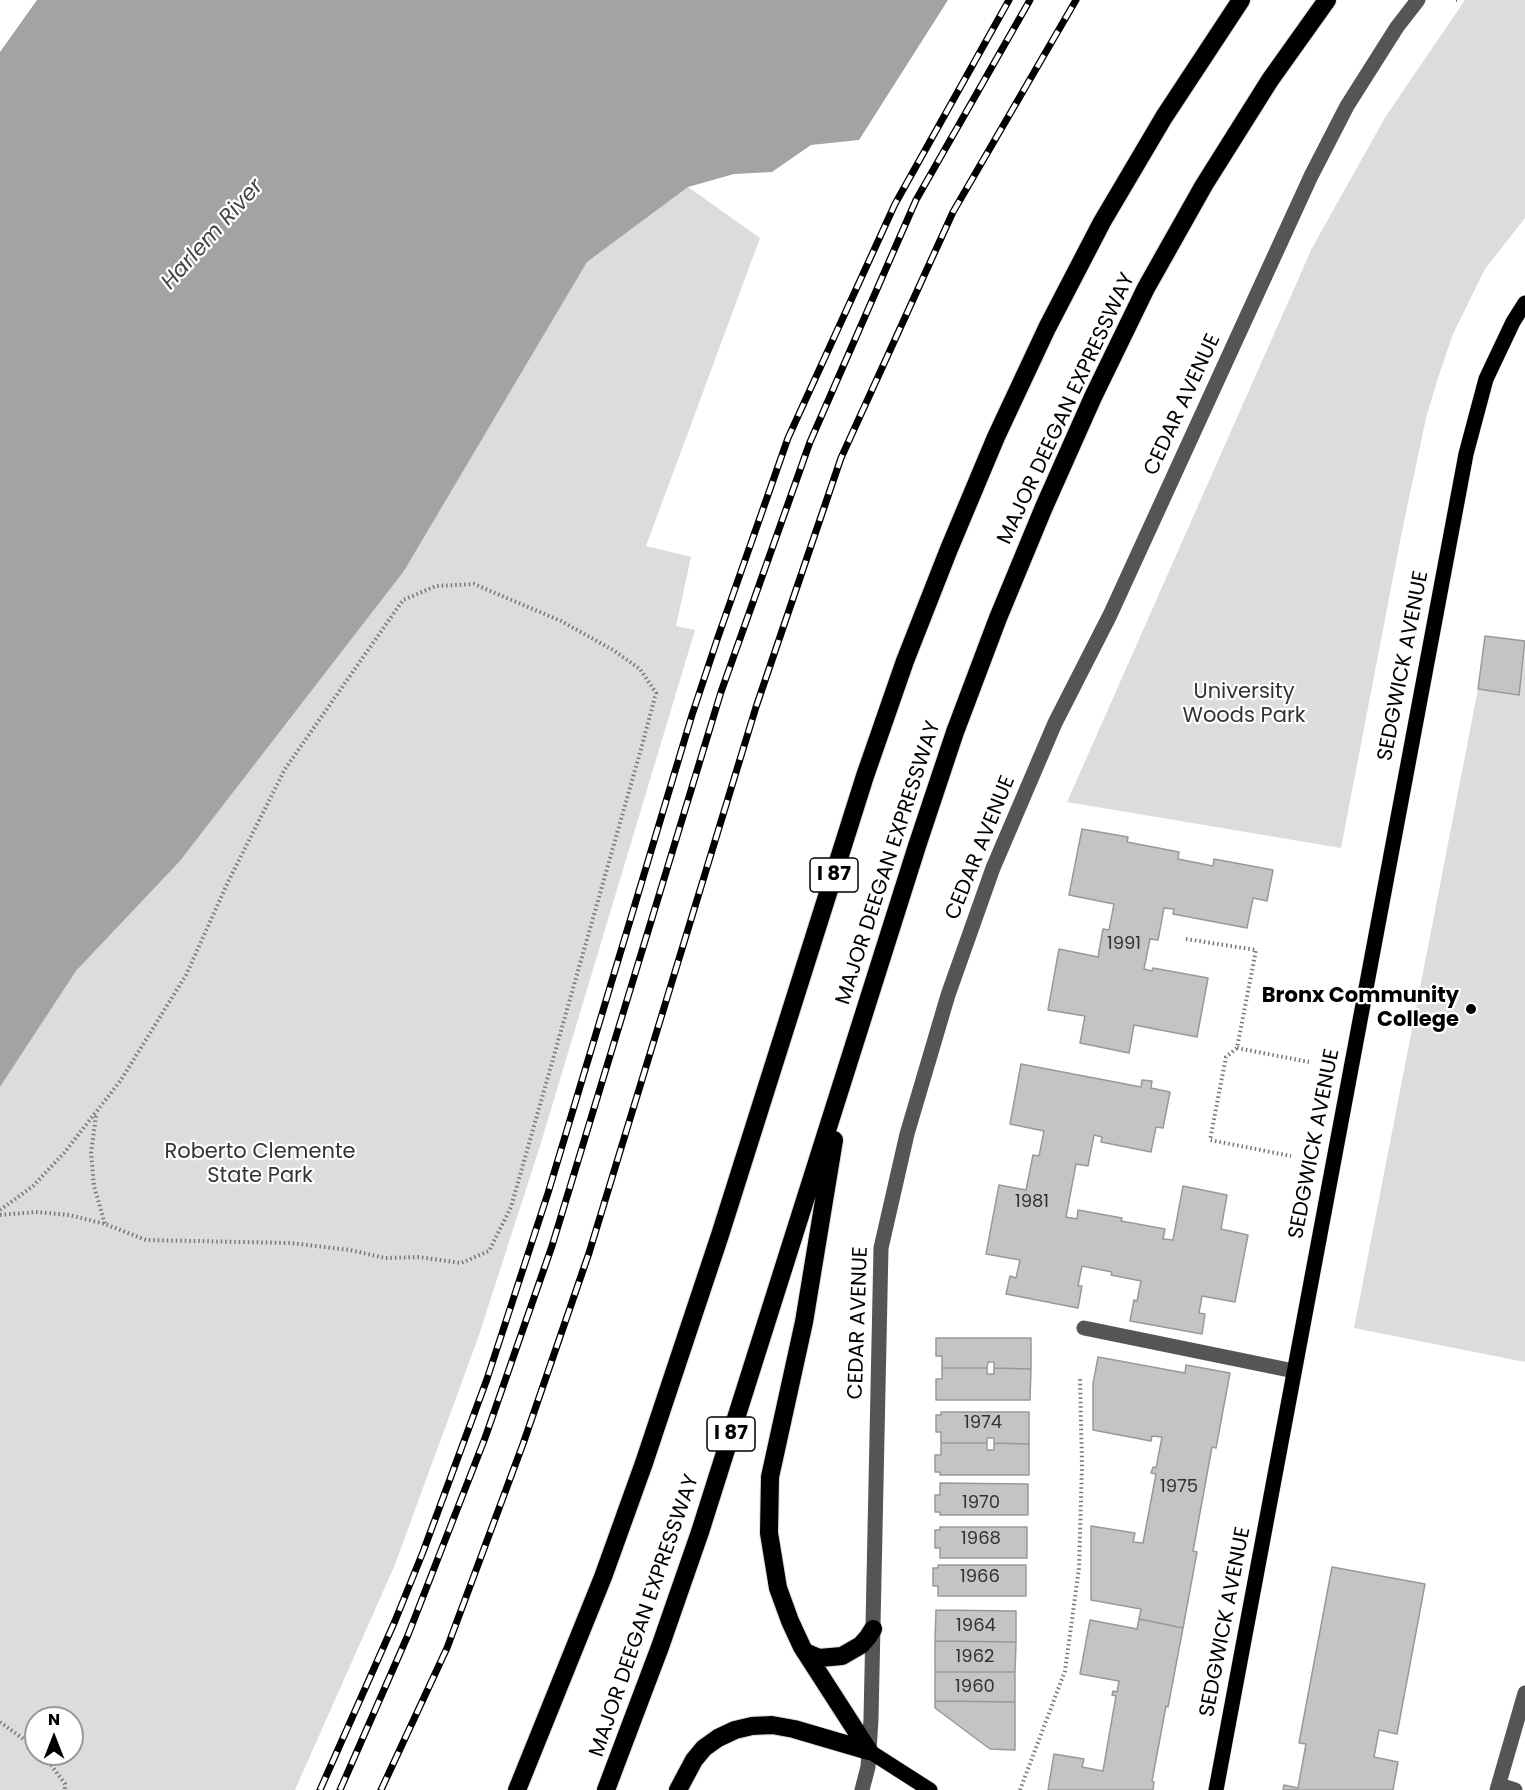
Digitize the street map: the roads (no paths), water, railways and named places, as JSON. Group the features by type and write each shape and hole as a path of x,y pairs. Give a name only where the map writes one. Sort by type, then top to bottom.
{"highway":[{"name":"I 87","path":"517,1790 603,1577 644,1463 720,1235 865,776 905,661 949,549 996,437 1047,328 1102,222 1164,117 1241,0"},
{"name":"MAJOR DEEGAN EXPRESSWAY","path":"606,1790 700,1532 844,1075 956,732 1023,558 1093,397 1146,288 1204,185 1270,80 1327,0"},
{"path":"844,1075 804,1322 770,1477 769,1533 778,1588 790,1621 806,1652 869,1751"},
{"path":"806,1652 819,1658 842,1656 861,1645 873,1629"},
{"path":"678,1790 693,1760 704,1748 726,1734 752,1726 772,1725 794,1729 869,1751"}],"main road":[{"name":"SEDGWICK AVENUE","path":"1216,1790 1466,454 1486,379 1513,322 1525,303"},
{"path":"869,1751 930,1790"}],"street":[{"name":"CEDAR AVENUE","path":"862,1790 866,1780 869,1751 881,1248 907,1134 948,995 993,868 1055,723 1110,615 1311,176 1347,106 1397,27 1418,0"},
{"path":"1084,1328 1294,1371"},
{"path":"1515,1790 1498,1788 1525,1693"}],"water":[{"name":"Harlem River","path":"37,0 948,0 859,140 811,145 772,172 734,174 688,187 587,262 404,571 180,861 76,971 0,1087 0,52"}],"railway":[{"path":"320,1790 395,1621 487,1379 548,1193 692,715 788,438 895,204 1009,0"},
{"path":"340,1790 408,1635 485,1438 552,1246 721,692 810,442 916,200 1030,0"},
{"path":"381,1790 447,1648 523,1444 589,1253 756,707 841,458 953,212 1076,0"}],"place":[{"name":"Bronx Community College","path":"1471,1009"}],"park label":[{"name":"University Woods Park","path":"1244,705"},
{"name":"Roberto Clemente State Park","path":"260,1165"}]}
